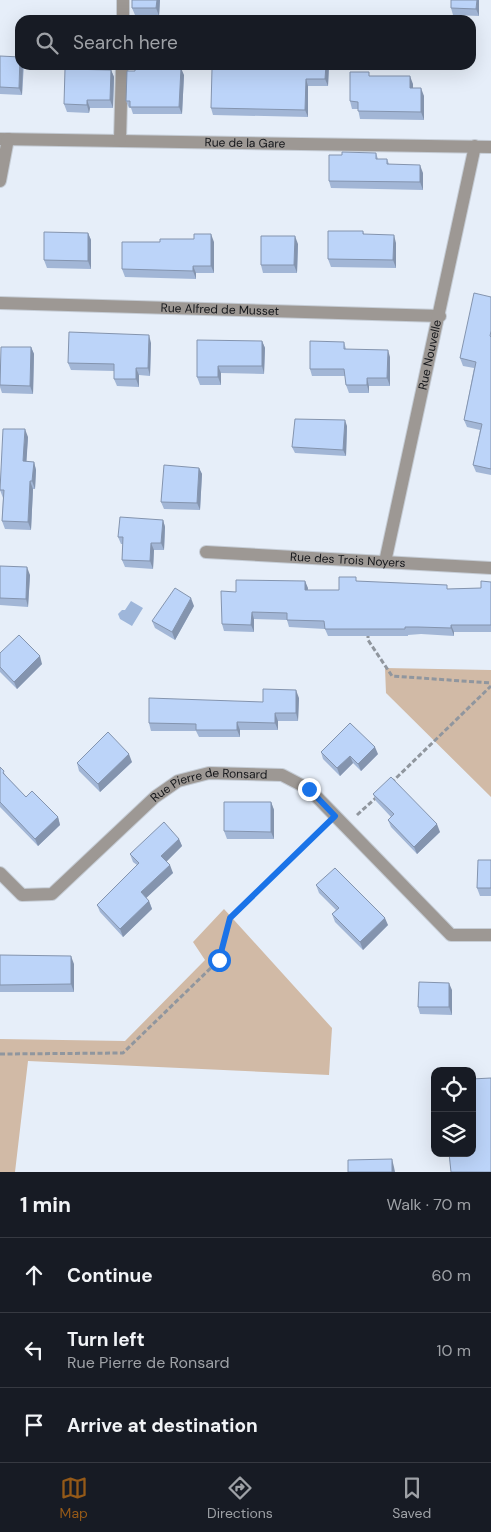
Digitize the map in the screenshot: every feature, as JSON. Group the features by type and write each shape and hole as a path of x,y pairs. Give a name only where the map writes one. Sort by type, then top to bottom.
{"street":[{"path":"123,0 123,15"},
{"path":"120,140 122,70"},
{"path":"0,181 4,139"},
{"name":"Rue de la Gare","path":"4,139 491,147"},
{"name":"Rue Nouvelle","path":"385,562 440,316 475,146"},
{"name":"Rue Alfred de Musset","path":"0,303 440,316"},
{"name":"Rue des Trois Noyers","path":"206,552 491,568"},
{"name":"Rue Pierre de Ronsard","path":"0,873 22,895 52,894 155,797 178,781 209,774 282,775 309,789 451,935 491,935"}],"path":[{"path":"368,630 368,640 392,676 491,685"},
{"path":"387,786 491,685"},
{"path":"346,826 380,793"},
{"path":"0,1054 123,1053 219,960 230,918 335,816"}],"shaded area":[{"path":"385,668 491,670 491,797 386,693"},
{"path":"224,909 332,1028 329,1075 28,1061 15,1172 0,1172 0,1039 125,1041 205,960 193,942"}],"water":[{"path":"131,601 143,608 132,626 120,619 118,614 125,610"}],"building":[{"path":"132,0 157,0 156,8 132,8"},
{"path":"451,0 477,0 476,9 451,8"},
{"path":"0,56 15,57 15,70 20,70 19,88 0,87"},
{"path":"65,70 111,70 110,100 87,100 87,105 64,104"},
{"path":"181,70 179,107 130,107 130,101 126,101 127,71"},
{"path":"212,70 326,70 325,79 306,79 305,110 211,108"},
{"path":"350,72 369,72 369,76 410,76 410,88 421,88 421,112 358,111 358,102 350,101"},
{"path":"342,152 376,153 376,159 387,159 387,164 420,165 420,182 329,181 329,155 342,155"},
{"path":"328,231 363,231 363,234 394,235 393,260 328,259"},
{"path":"44,232 88,233 88,261 44,260"},
{"path":"194,234 211,234 211,266 193,266 193,271 122,269 122,242 160,242 160,239 194,239"},
{"path":"261,236 295,236 294,265 261,265"},
{"path":"474,293 491,297 491,469 473,465 482,424 464,420 476,362 460,358"},
{"path":"69,332 149,335 148,368 136,368 136,379 114,379 114,364 68,363"},
{"path":"197,340 262,341 262,366 218,366 218,377 197,377"},
{"path":"310,341 344,342 344,349 388,350 387,378 367,378 367,385 346,385 344,369 310,369"},
{"path":"1,347 31,347 30,386 0,385"},
{"path":"295,419 345,420 343,450 292,447"},
{"path":"3,429 25,429 23,461 34,462 32,481 30,481 28,522 2,521 4,490 0,490"},
{"path":"164,465 199,468 197,503 161,502"},
{"path":"120,517 163,520 161,543 151,543 150,561 122,560 123,537 118,537"},
{"path":"0,566 27,567 26,599 0,598"},
{"path":"339,577 356,577 356,581 447,585 447,589 481,588 481,581 491,582 491,625 451,625 451,628 325,629 324,621 287,620 287,613 252,612 251,625 222,624 221,591 236,592 236,580 305,581 305,590 339,590"},
{"path":"175,588 191,598 172,632 152,621"},
{"path":"19,635 40,656 14,682 0,667 0,653"},
{"path":"263,689 296,690 296,713 275,713 275,723 237,722 237,730 196,730 196,724 149,723 149,698 263,702"},
{"path":"350,723 375,747 358,764 350,756 337,768 321,752"},
{"path":"108,732 129,754 98,784 77,763"},
{"path":"0,767 4,771 3,773 26,797 32,791 58,817 35,839 0,802"},
{"path":"391,777 437,824 414,847 388,820 394,814 373,794"},
{"path":"224,802 271,802 271,832 224,831"},
{"path":"164,822 179,839 161,856 170,865 141,892 149,901 120,929 97,905 139,863 130,854"},
{"path":"478,860 491,860 491,888 477,888"},
{"path":"335,868 385,918 360,942 332,914 339,908 316,885"},
{"path":"0,955 71,956 71,984 0,985"},
{"path":"419,982 449,983 449,1007 418,1007"},
{"path":"491,1078 491,1172 451,1172 449,1157 476,1157 476,1079"},
{"path":"392,1159 392,1172 348,1172 348,1160"}],"route":[{"path":"219,960 230,918 335,816 309,789"}]}
